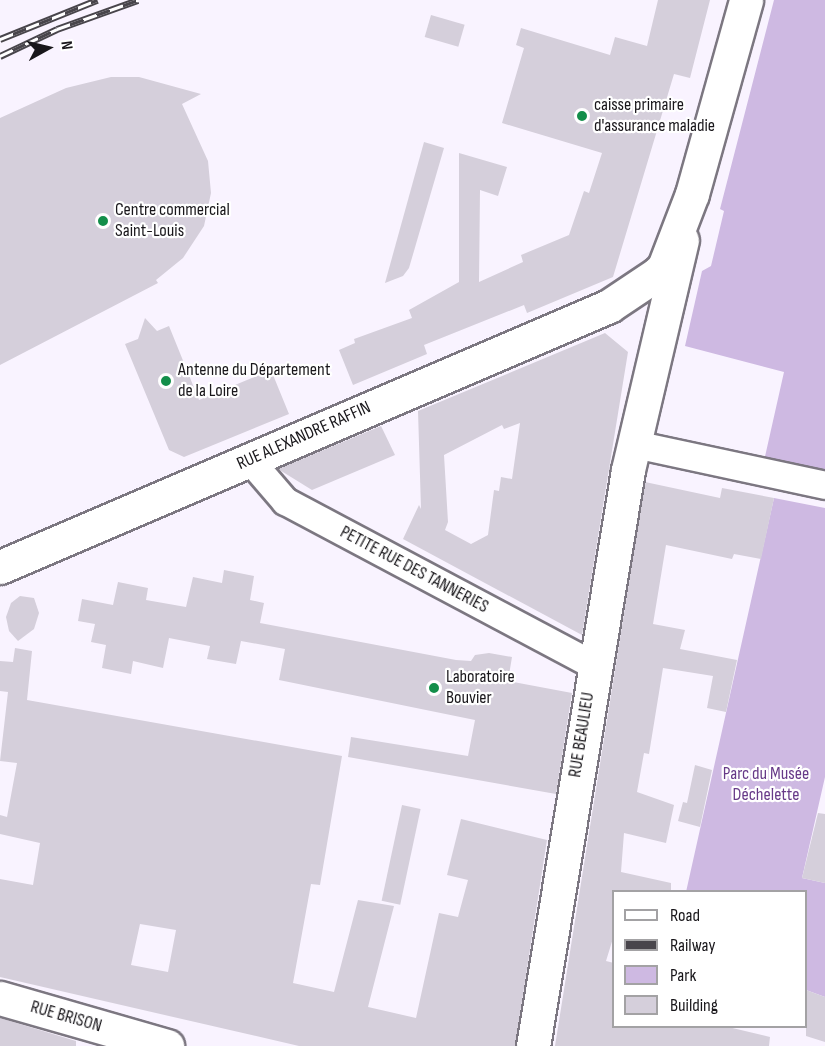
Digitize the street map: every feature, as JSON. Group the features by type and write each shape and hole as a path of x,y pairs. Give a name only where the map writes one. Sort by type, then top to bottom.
{"street":[{"path":"609,306 664,267 692,194 747,0"},
{"name":"RUE BEAULIEU","path":"533,1046 593,665 637,434 692,194"},
{"path":"609,306 641,301 653,308 662,324"},
{"name":"RUE ALEXANDRE RAFFIN","path":"0,567 207,480 248,458 609,306"},
{"path":"637,434 825,485"},
{"name":"PETITE RUE DES TANNERIES","path":"248,458 285,501 593,665"},
{"name":"RUE BRISON","path":"0,998 168,1046"}],"green space":[{"path":"774,0 825,0 825,474 764,461 784,372 685,346 702,271 711,266 724,211 720,209"},
{"name":"Parc du Musée Déchelette","path":"774,498 825,508 825,777 802,878 825,883 825,997 807,990 807,890 686,890"}],"building":[{"path":"658,0 710,0 690,78 674,74 613,277 527,313 524,305 424,345 427,354 353,385 339,350 355,343 354,339 412,318 409,310 459,282 459,153 507,167 498,196 480,190 479,282 523,262 521,255 569,235 584,191 589,193 602,153 502,123 524,48 516,45 521,28 610,55 615,37 647,46"},
{"path":"431,15 465,25 458,47 425,37"},
{"name":"Centre commercial Saint-Louis","path":"111,77 139,77 201,94 182,104 208,161 211,193 204,226 183,258 156,280 158,283 0,365 0,118 66,88"},
{"path":"424,142 444,148 409,268 403,276 385,283"},
{"name":"Antenne du Département de la Loire","path":"145,318 157,331 169,326 199,400 271,370 289,414 184,457 169,450 125,344 138,339"},
{"path":"605,333 628,352 582,635 403,539 419,505 421,509 418,411","holes":["520,423 512,479 501,477 499,491 494,490 488,535 471,544 445,530 448,522 444,455 502,425 504,429"]},
{"path":"381,426 395,455 312,490 278,469"},
{"path":"645,482 720,498 722,488 774,498 761,559 734,554 732,559 666,545 653,624 685,630 680,649 737,660 726,712 707,708 713,676 663,668 649,754 644,753 637,792 674,805 666,843 624,833 621,872 671,883 671,890 612,890 612,942 606,961 612,962 612,1028 732,1028 770,1037 769,1046 555,1046"},
{"path":"224,570 254,576 250,600 264,603 260,623 456,660 471,661 475,655 489,653 512,657 508,681 572,693 556,794 348,757 351,737 468,756 475,720 279,680 285,649 241,641 236,664 207,659 210,646 169,638 163,668 133,661 131,674 102,668 106,645 91,642 95,624 78,621 82,599 113,605 118,582 148,588 146,600 186,607 193,577 222,583"},
{"path":"20,596 34,598 39,613 34,629 18,641 9,631 6,617 11,603"},
{"path":"15,648 32,651 27,700 342,756 320,885 311,884 293,983 334,992 358,900 394,906 368,1007 416,1018 439,913 458,917 468,880 447,875 461,819 547,840 515,1046 299,1046 0,977 0,879 33,885 40,843 0,834 0,815 7,817 17,763 0,761 8,692 0,691 0,661 13,662","holes":["140,924 176,930 168,972 131,965"]},
{"path":"695,765 712,770 700,827 678,821 683,802 687,803"},
{"path":"402,805 421,809 400,905 382,901"},
{"path":"818,813 825,814 825,883 802,878"},
{"path":"807,990 825,997 825,1042 806,1036"},
{"path":"0,1018 76,1041 76,1046 0,1046"}],"railway":[{"path":"0,39 97,0"},
{"path":"0,56 57,29 138,0"}],"place":[{"name":"caisse primaire d'assurance maladie","path":"582,116"},
{"name":"Centre commercial Saint-Louis","path":"103,221"},
{"name":"Antenne du Département de la Loire","path":"166,381"},
{"name":"Laboratoire Bouvier","path":"434,688"}]}
